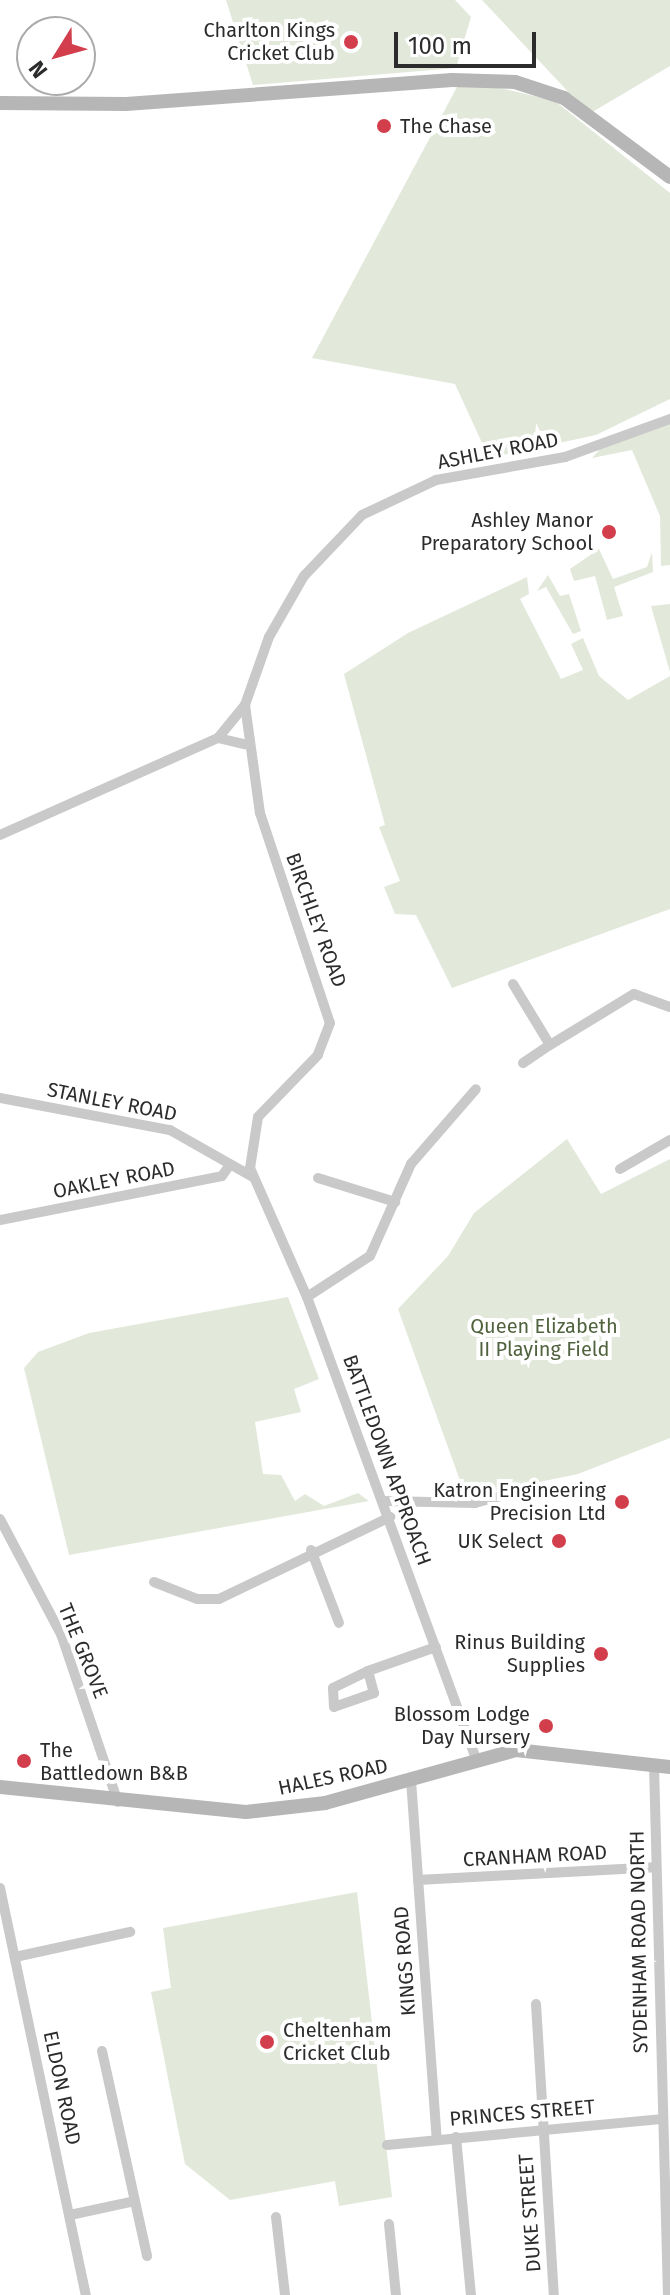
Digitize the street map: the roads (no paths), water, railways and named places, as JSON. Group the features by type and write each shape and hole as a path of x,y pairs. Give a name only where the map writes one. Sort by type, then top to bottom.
{"street":[{"path":"0,103 126,104 452,80 515,82 564,98 670,177"},
{"name":"ASHLEY ROAD","path":"0,835 218,738 245,705 297,588 362,515 436,480 565,457 670,419"},
{"name":"BIRCHLEY ROAD","path":"245,705 245,744 330,1023 318,1055 258,1117 249,1150 253,1177"},
{"path":"218,738 245,744"},
{"path":"513,984 550,1045"},
{"path":"523,1063 634,994 670,1007"},
{"path":"307,1297 370,1256 418,1154 476,1089"},
{"name":"STANLEY ROAD","path":"0,1098 170,1130 253,1177"},
{"path":"620,1169 670,1140"},
{"name":"OAKLEY ROAD","path":"0,1220 222,1176 229,1166"},
{"name":"BATTLEDOWN APPROACH","path":"253,1177 307,1297 476,1759"},
{"path":"318,1178 395,1202"},
{"path":"384,1501 475,1503 502,1496"},
{"path":"154,1582 213,1600 258,1585 311,1550 390,1517"},
{"name":"THE GROVE","path":"0,1519 61,1634 118,1802"},
{"path":"311,1550 339,1623"},
{"path":"368,1671 374,1693 334,1707 331,1690 368,1671 436,1647"},
{"name":"HALES ROAD","path":"0,1787 118,1802 263,1811 411,1780 476,1759 544,1749 670,1767"},
{"name":"SYDENHAM ROAD NORTH","path":"654,1765 655,1867 664,2044 661,2119 667,2202 668,2295"},
{"name":"KINGS ROAD","path":"411,1780 437,2139"},
{"name":"CRANHAM ROAD","path":"418,1880 655,1867"},
{"name":"ELDON ROAD","path":"0,1888 86,2295"},
{"path":"15,1957 130,1932"},
{"name":"DUKE STREET","path":"536,2004 554,2295"},
{"path":"102,2051 147,2256"},
{"name":"PRINCES STREET","path":"387,2145 661,2119"},
{"path":"456,2137 471,2295"},
{"path":"70,2215 135,2201"},
{"path":"276,2217 285,2295"},
{"path":"389,2224 396,2295"}],"place":[{"name":"Charlton Kings Cricket Club","path":"351,42"},
{"name":"The Chase","path":"384,126"},
{"name":"Ashley Manor Preparatory School","path":"609,532"},
{"name":"Katron Engineering Precision Ltd","path":"622,1502"},
{"name":"UK Select","path":"559,1541"},
{"name":"Rinus Building Supplies","path":"601,1654"},
{"name":"Blossom Lodge Day Nursery","path":"546,1726"},
{"name":"The Battledown B&B","path":"24,1761"},
{"name":"Cheltenham Cricket Club","path":"267,2042"}],"park label":[{"name":"Queen Elizabeth II Playing Field","path":"544,1338"}]}
